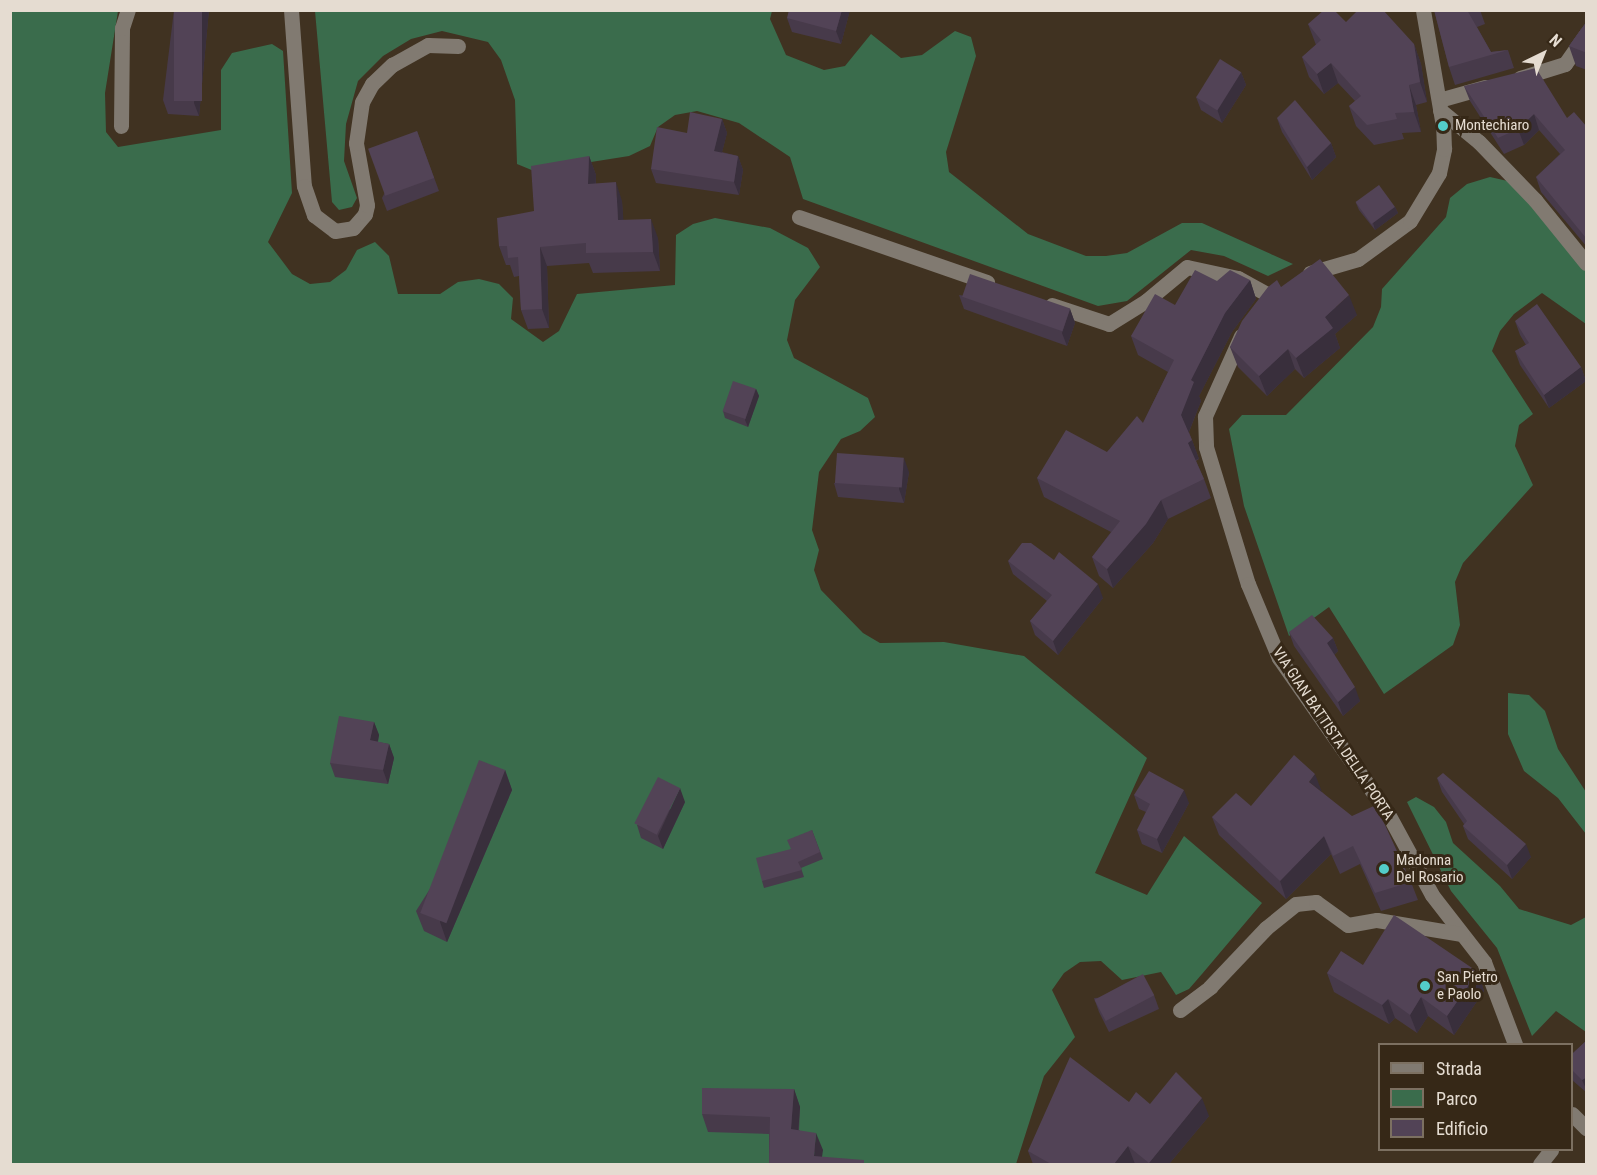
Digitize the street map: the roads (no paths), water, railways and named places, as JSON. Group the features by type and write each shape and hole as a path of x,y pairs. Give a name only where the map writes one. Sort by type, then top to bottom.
{"street":[{"path":"121,126 122,28 128,10"},
{"path":"291,10 304,186 314,215 335,231 353,228 365,214 367,205 356,143 362,102 372,84 392,65 428,45 458,46"},
{"name":"VIA GIAN BATTISTA DELLA PORTA","path":"1423,10 1440,105 1444,149 1439,172 1410,221 1358,259 1291,281 1271,296 1241,336 1205,416 1206,447 1245,573 1279,658 1387,812 1432,895 1484,962 1515,1043"},
{"path":"1587,34 1565,64 1440,105 1535,200 1587,263"},
{"path":"799,217 998,286"},
{"path":"1031,298 1109,324 1146,301 1187,267 1238,278 1271,296"},
{"path":"1180,1010 1210,987 1266,928 1296,904 1316,902 1348,926 1377,921 1462,934"},
{"path":"1573,1118 1587,1128"},
{"path":"1539,1164 1549,1151"}],"place":[{"name":"Montechiaro","path":"1443,126"},
{"name":"Madonna Del Rosario","path":"1384,869"},
{"name":"San Pietro e Paolo","path":"1425,986"}]}
